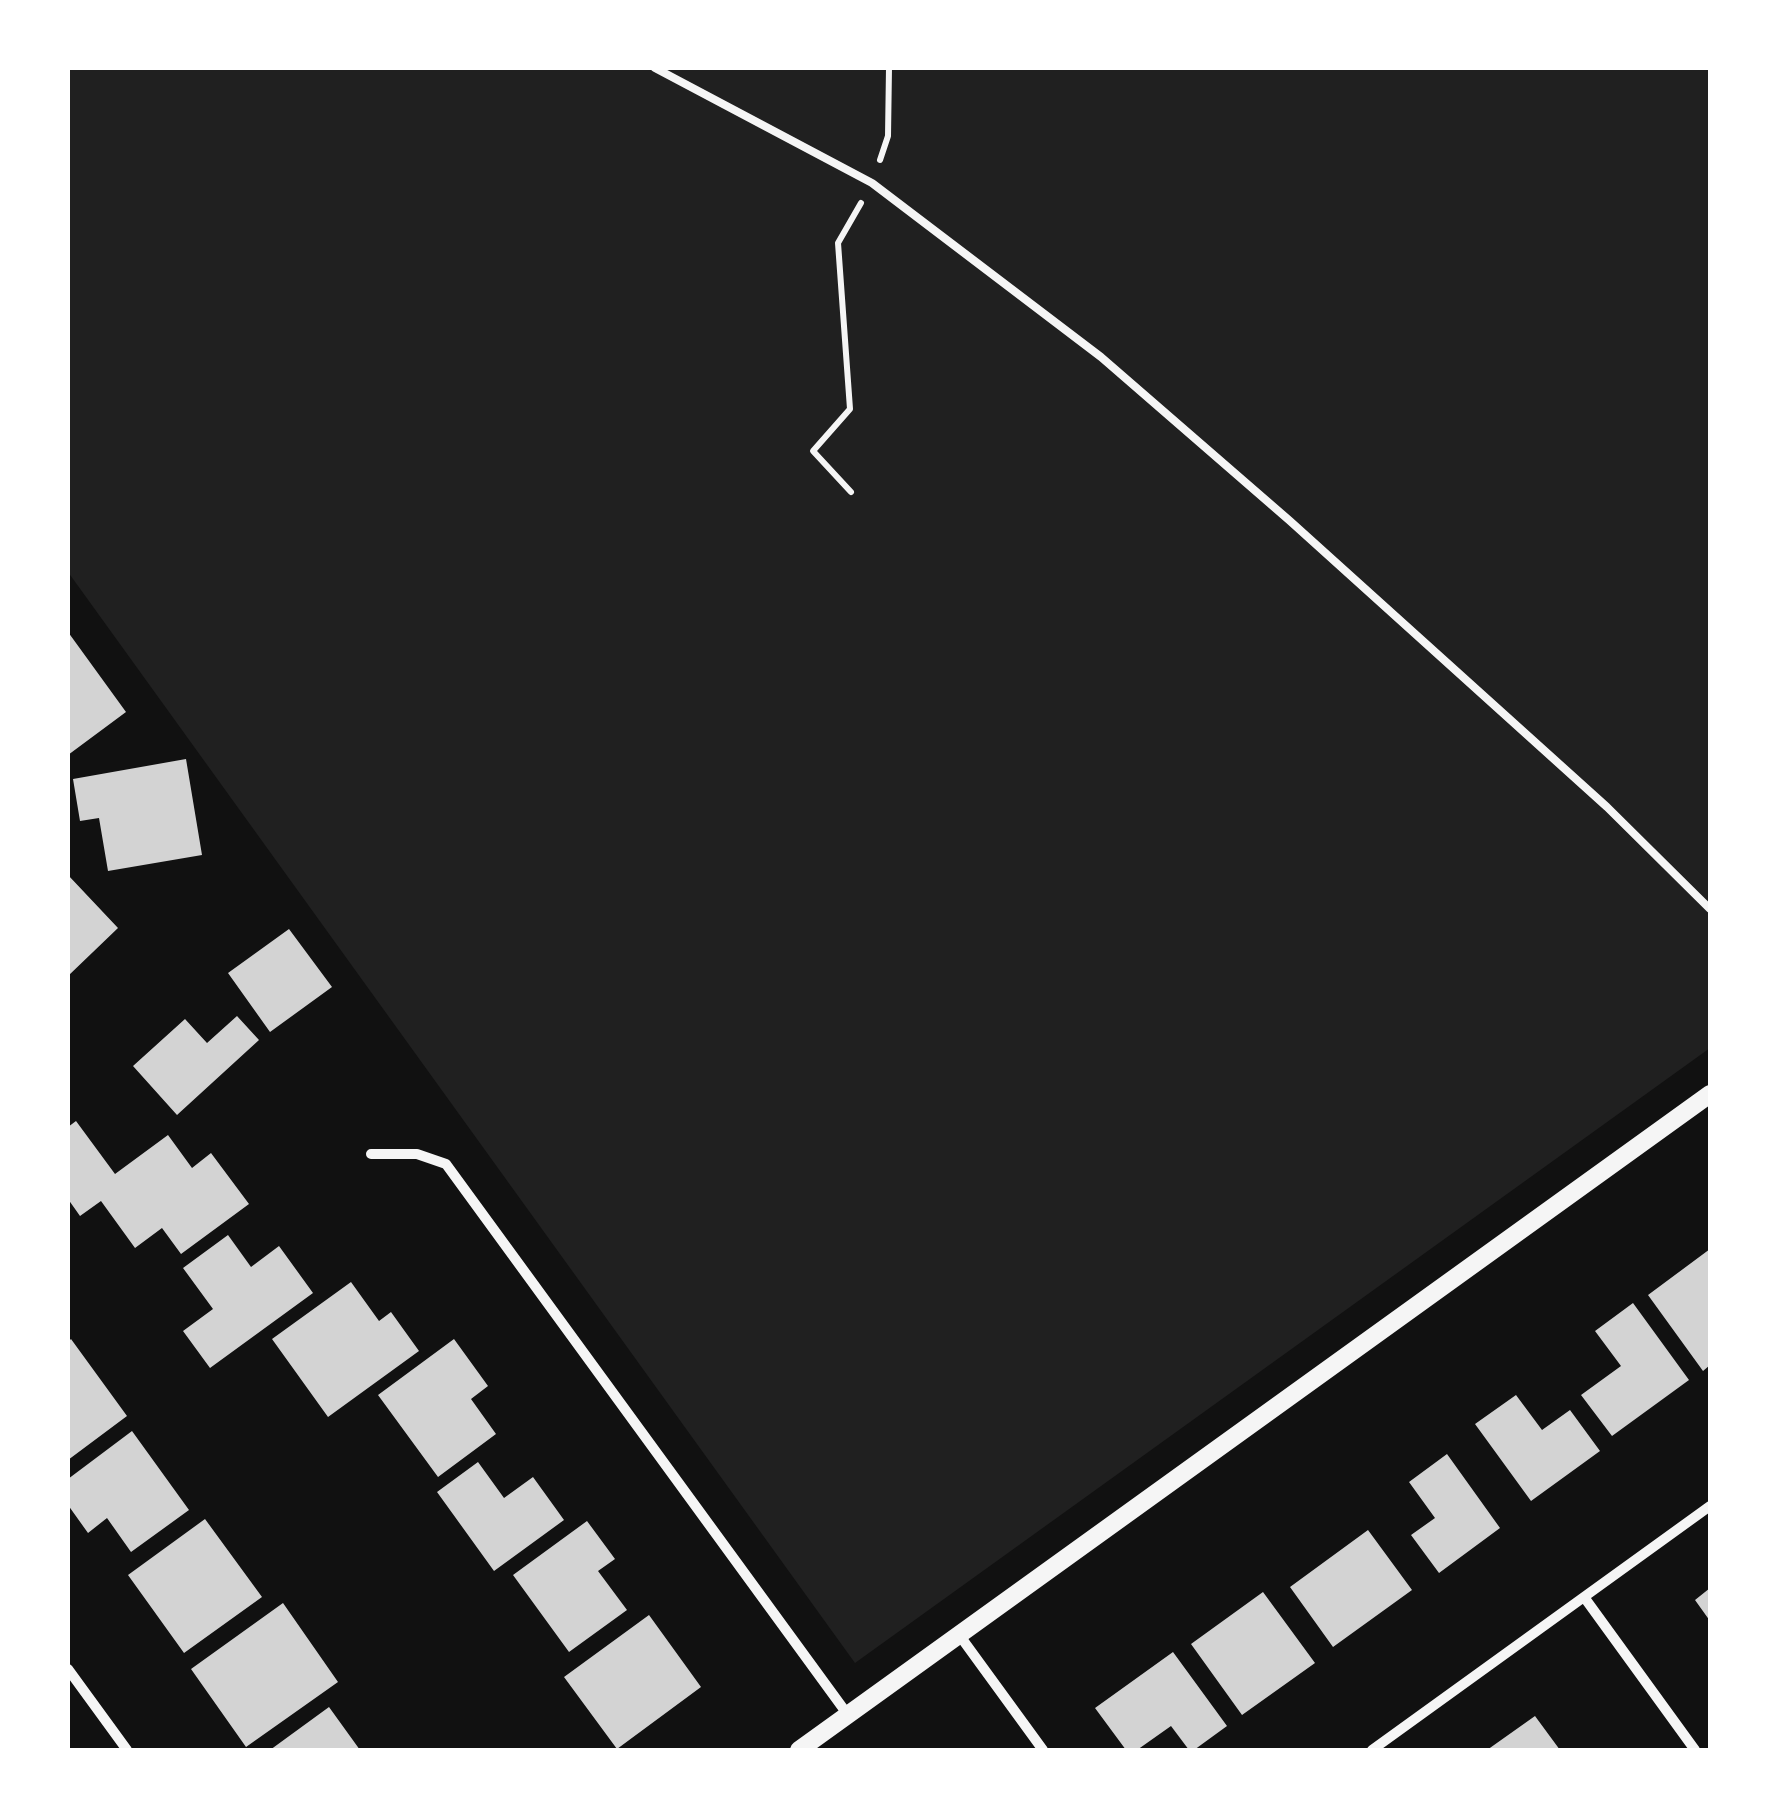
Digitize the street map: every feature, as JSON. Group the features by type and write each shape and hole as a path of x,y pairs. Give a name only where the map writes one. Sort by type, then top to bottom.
{"street":[{"path":"799,1750 1710,1094"},
{"path":"372,1154 417,1154 446,1164 848,1715"},
{"path":"1372,1750 1710,1506"},
{"path":"1584,1597 1696,1750"},
{"path":"960,1636 1043,1750"},
{"path":"68,1668 126,1750"}],"lane":[{"path":"655,68 872,184 1101,357 1290,521 1607,807 1710,909"}],"path":[{"path":"851,492 813,451 850,409 838,243 872,184 888,136 889,68"}],"shaded area":[{"path":"68,68 1710,68 1710,1048 855,1663 68,572"}],"building":[{"path":"68,632 126,712 68,755"},
{"path":"186,759 202,855 108,871 99,818 80,821 73,779"},
{"path":"68,875 118,928 68,976"},
{"path":"289,929 332,987 270,1032 228,973"},
{"path":"237,1016 259,1040 177,1115 133,1066 185,1019 207,1043"},
{"path":"76,1121 115,1174 168,1135 192,1168 211,1153 249,1204 181,1254 162,1228 135,1248 101,1201 80,1216 68,1199 68,1127"},
{"path":"228,1235 251,1267 279,1246 313,1293 210,1368 183,1331 213,1309 183,1268"},
{"path":"1710,1249 1710,1365 1703,1371 1648,1295"},
{"path":"351,1282 379,1321 391,1312 419,1351 328,1417 272,1339"},
{"path":"1633,1303 1689,1380 1612,1436 1581,1395 1621,1366 1595,1331"},
{"path":"71,1339 127,1416 68,1460 68,1342"},
{"path":"454,1339 488,1386 471,1399 496,1434 438,1477 378,1395"},
{"path":"1516,1395 1542,1430 1570,1410 1600,1451 1531,1501 1475,1424"},
{"path":"132,1431 189,1510 131,1552 107,1518 88,1533 68,1505 68,1479"},
{"path":"1447,1454 1500,1528 1439,1573 1411,1535 1435,1518 1409,1482"},
{"path":"478,1462 504,1498 533,1477 564,1520 494,1571 437,1492"},
{"path":"205,1519 262,1597 184,1653 128,1575"},
{"path":"587,1521 615,1559 598,1571 627,1610 569,1652 513,1575"},
{"path":"1368,1530 1412,1590 1333,1647 1290,1587"},
{"path":"1710,1588 1710,1621 1695,1600"},
{"path":"1263,1592 1315,1663 1242,1715 1191,1644"},
{"path":"283,1603 338,1682 246,1747 191,1669"},
{"path":"649,1615 701,1687 617,1749 564,1677"},
{"path":"1173,1652 1227,1726 1194,1750 1189,1750 1171,1726 1137,1750 1126,1750 1095,1708"},
{"path":"329,1707 360,1750 270,1750"},
{"path":"1535,1716 1560,1750 1487,1750"}]}
